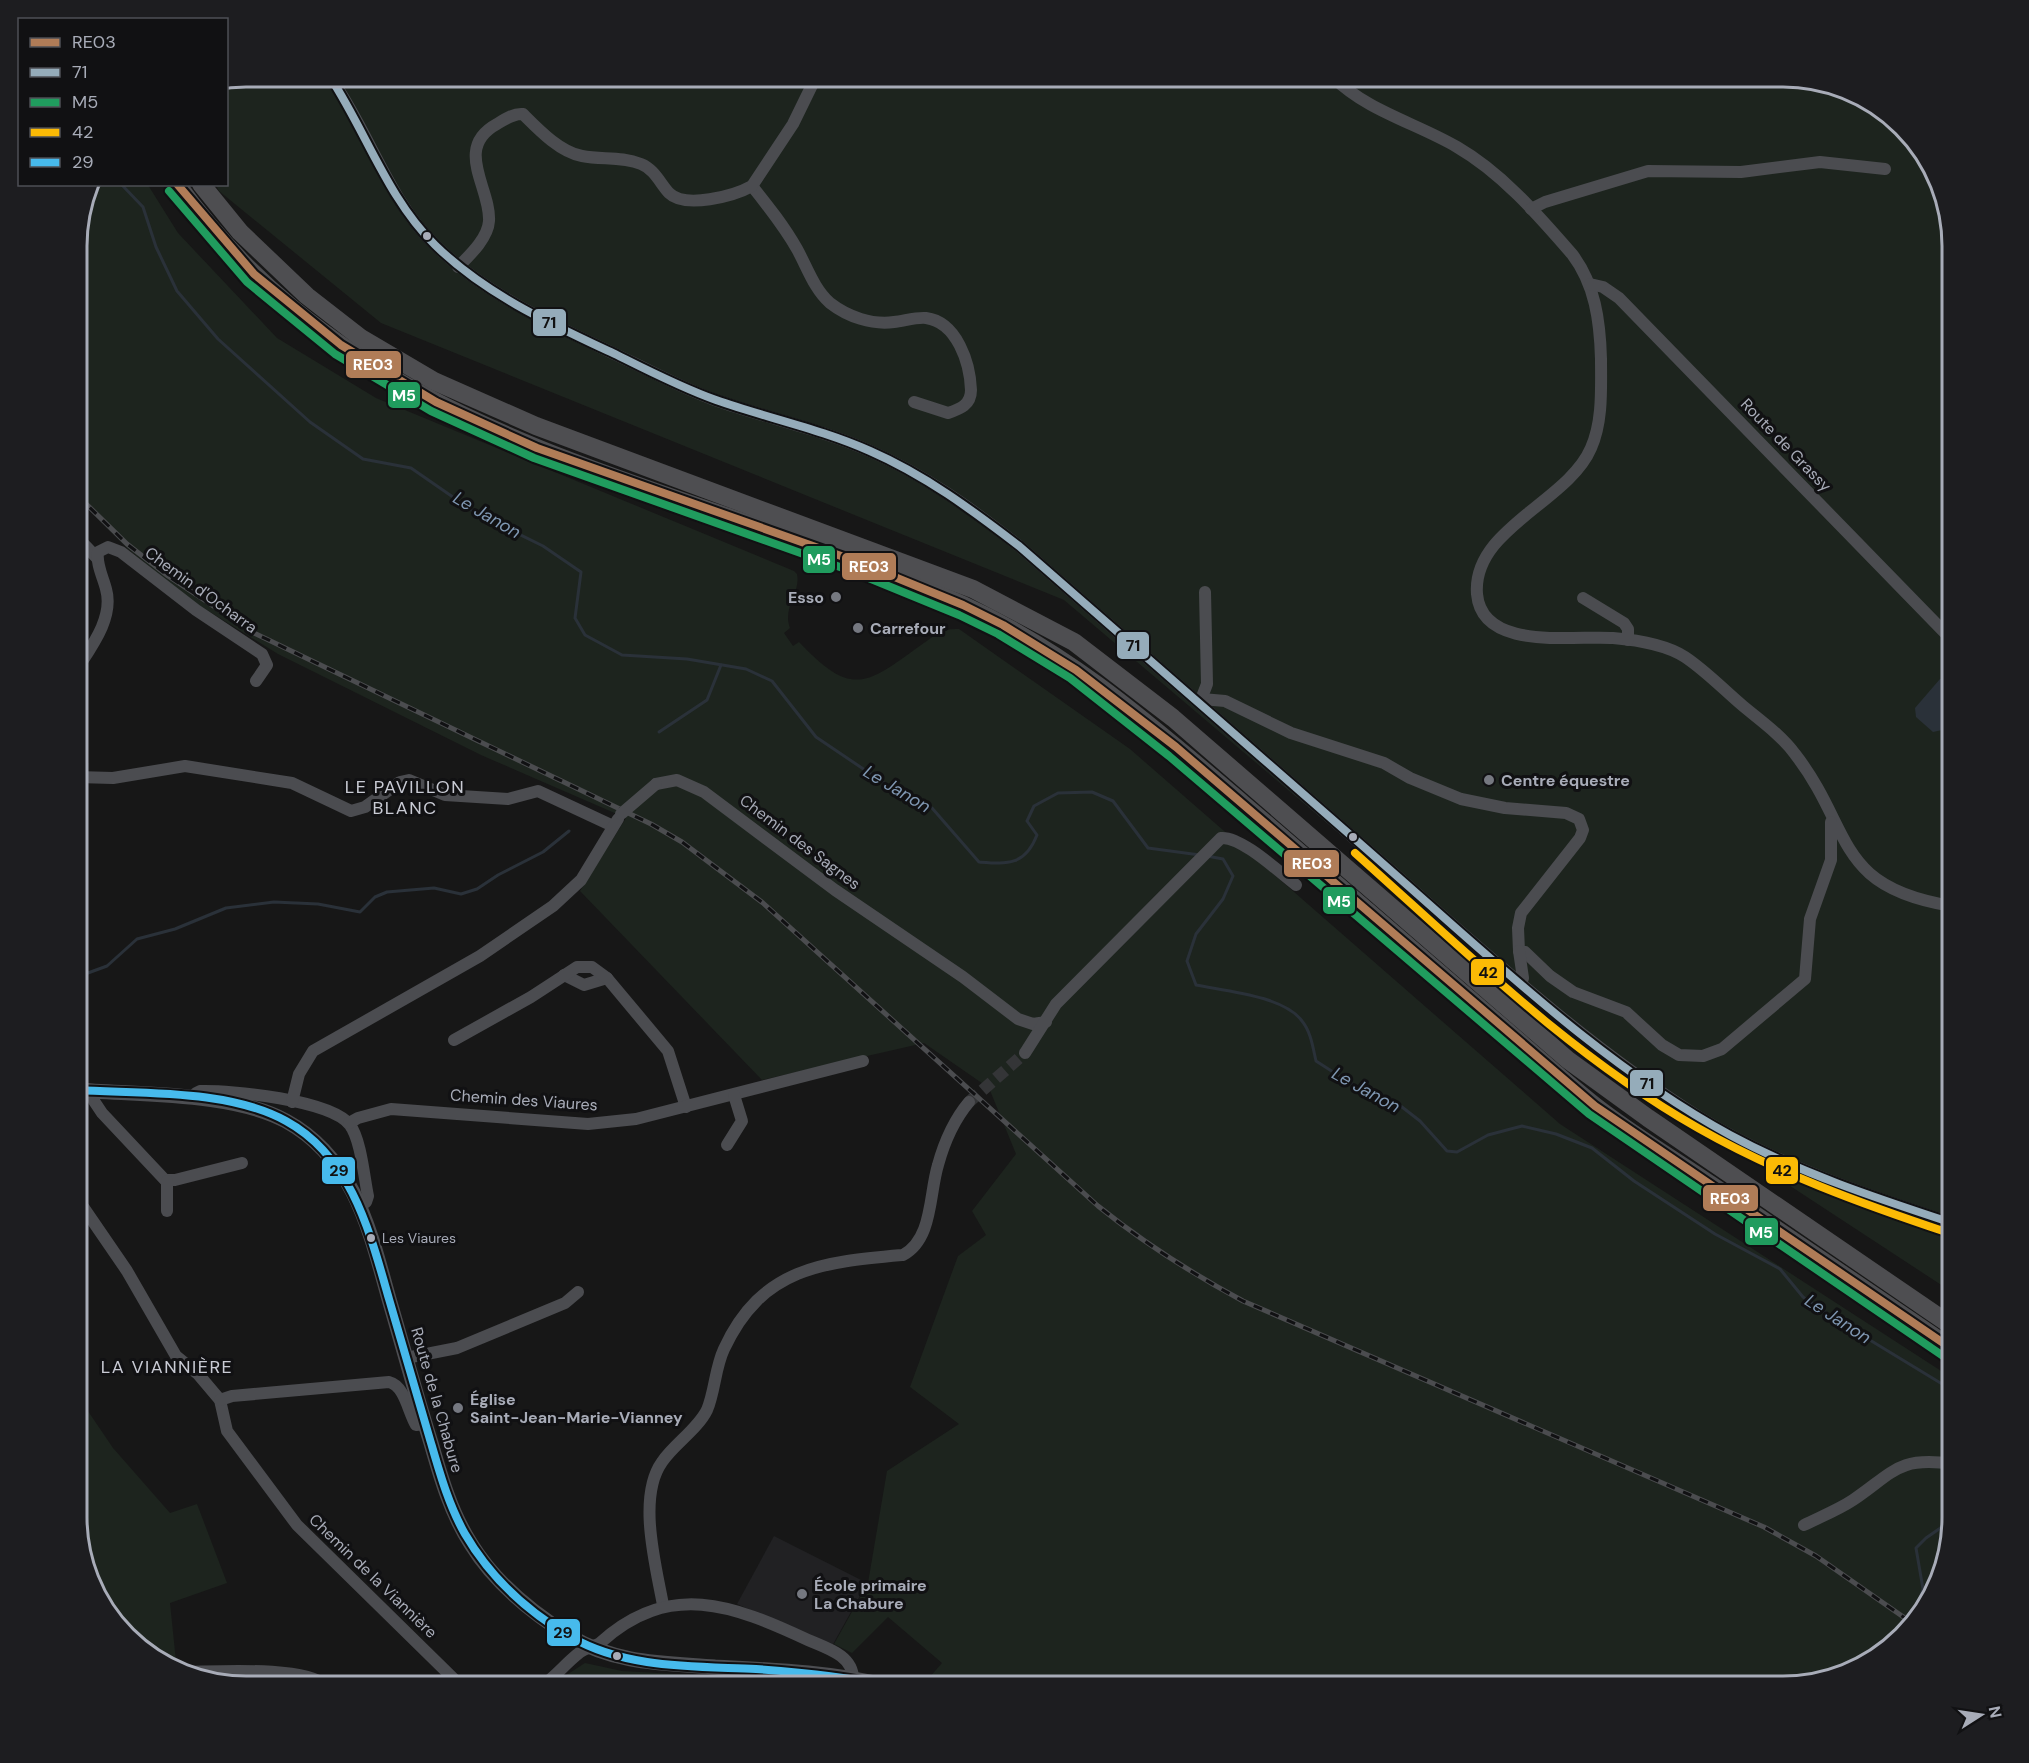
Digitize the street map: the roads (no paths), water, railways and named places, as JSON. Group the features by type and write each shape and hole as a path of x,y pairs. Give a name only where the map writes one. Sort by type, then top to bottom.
{"highway":[{"path":"179,186 222,241 292,309 347,351 419,395 525,444 929,590 998,621 1062,658 1093,679 1183,753 1597,1108 1942,1342"},
{"path":"203,186 240,232 307,296 361,338 434,381 536,426 973,589 1074,642 1173,718 1568,1060 1657,1125 1942,1319"}],"main road":[{"name":"Route de la Chabure","path":"87,1091 196,1099 240,1105 263,1111 300,1130 327,1153 361,1205 424,1424 445,1491 457,1520 485,1565 502,1585 532,1610 590,1647 621,1658 645,1662 826,1676"}],"street":[{"path":"336,87 407,211 434,244 458,267 552,324 687,388 730,405 869,450 922,476 965,503 1201,701 1521,984 1617,1062 1701,1118 1776,1156 1827,1179 1942,1219"},
{"path":"458,267 480,242 489,221 476,170 476,154 479,144 491,127 516,114 523,114 564,149 574,154 627,159 649,167 671,195 681,200 722,197 752,186 793,124 811,87"},
{"path":"1345,87 1356,97 1474,157 1531,209 1584,269 1590,284 1599,326 1601,380 1598,425 1592,447 1578,472 1512,528 1492,548 1483,562 1477,594 1480,605 1491,621 1521,636 1628,640 1660,646 1686,658 1779,737 1803,766 1852,856 1867,872 1910,895 1942,903"},
{"path":"1531,209 1545,202 1648,171 1741,172 1820,162 1885,169"},
{"path":"752,186 784,230 819,291 831,303 846,313 876,322 925,318 946,327 959,345 967,364 971,396 967,404 948,412 914,402"},
{"name":"Route de Grassy","path":"1590,284 1603,287 1619,298 1942,630"},
{"name":"Chemin d'Ocharra","path":"97,558 98,552 108,547 122,552 196,610 262,654 267,665 256,681"},
{"path":"87,548 97,558 107,592 108,615 87,652"},
{"path":"1201,701 1208,674 1205,592"},
{"path":"1583,598 1624,623 1628,629 1628,640"},
{"path":"1201,701 1225,702 1291,733 1384,763 1410,778 1461,799 1505,808 1566,813 1579,819 1583,830 1580,838 1521,913 1517,939 1523,978 1521,984"},
{"path":"87,777 113,778 155,769 193,767 234,776 292,783 351,811 365,807 404,780 414,781 444,795 501,799 538,790 613,826"},
{"name":"Chemin des Sagnes","path":"292,1101 302,1068 313,1052 480,956 553,906 581,880 621,814 656,784 677,780 699,788 835,890 963,977 1018,1019 1033,1024 1046,1022"},
{"path":"1519,951 1525,952 1550,976 1574,992 1626,1012 1670,1052 1693,1056 1713,1053 1760,1019 1805,979 1810,919 1831,860 1829,825 1832,821"},
{"path":"1025,1053 1056,1004 1221,838 1234,839 1296,885"},
{"path":"454,1040 531,997 564,975 584,965 592,967 608,978 668,1051 686,1107"},
{"path":"564,975 584,985 608,978"},
{"name":"Chemin des Viaures","path":"349,1123 358,1118 391,1109 588,1124 639,1119 862,1061"},
{"path":"94,1091 94,1101 102,1113 162,1178 168,1180 242,1163"},
{"path":"196,1099 196,1093 237,1092 292,1101 332,1111 349,1123 356,1142 368,1196 366,1202 361,1205"},
{"path":"727,1145 742,1121 734,1095"},
{"path":"663,1605 650,1511 655,1474 662,1461 706,1412 721,1356 736,1328 759,1300 791,1275 820,1266 903,1255 911,1251 925,1227 944,1148 960,1113 969,1102"},
{"path":"167,1211 168,1180"},
{"name":"Chemin de la Viannière","path":"87,1213 127,1271 176,1356 198,1374 220,1400 227,1431 297,1525 449,1676"},
{"path":"406,1358 457,1348 565,1303 578,1292"},
{"path":"220,1400 232,1396 389,1382 395,1383 400,1390 416,1425 424,1424"},
{"path":"1804,1525 1854,1500 1899,1466 1926,1462 1942,1463"},
{"path":"553,1676 582,1651 663,1605 731,1608 766,1620 833,1652 852,1668 853,1676"},
{"path":"210,1672 264,1672 304,1676"}],"waterway":[{"name":"Le Janon","path":"123,186 143,207 156,247 177,291 218,339 310,422 363,459 411,468 476,513 543,546 581,572 575,618 585,635 622,655 687,659 746,669 772,681 816,737 893,789 932,808 979,862 1006,863 1021,858 1027,853 1037,835 1027,821 1034,806 1058,793 1092,792 1113,801 1148,848 1200,855"},
{"path":"659,732 707,700 721,665"},
{"path":"87,973 107,966 137,939 175,929 226,908 274,902 318,904 360,912 375,897 387,892 434,888 461,894 477,889 498,875 543,852 569,831"},
{"name":"Le Janon","path":"1207,856 1223,859 1233,876 1223,899 1196,934 1187,961 1196,985 1254,996 1294,1013 1308,1030 1316,1061 1361,1090 1402,1107 1420,1121 1447,1151 1457,1152 1488,1135 1522,1126 1556,1134 1592,1148 1634,1181 1715,1234 1780,1269 1803,1297 1832,1317 1942,1384"},
{"path":"1920,1599 1923,1589 1916,1548 1942,1527"}],"tunnel":[{"path":"969,1102 1025,1053"}],"railway":[{"path":"87,505 127,544 168,576 254,633 651,824 682,842 763,903 1098,1206 1150,1245 1186,1268 1243,1301 1764,1527 1816,1556 1906,1619"}],"place":[{"name":"Esso","path":"836,597"},
{"name":"Carrefour","path":"858,628"},
{"name":"Centre équestre","path":"1489,780"},
{"name":"Les Viaures","path":"371,1238"},
{"name":"Église Saint-Jean-Marie-Vianney","path":"458,1408"},
{"name":"École primaire La Chabure","path":"802,1594"}],"district":[{"name":"LE PAVILLON BLANC","path":"405,797"},
{"name":"LA VIANNIÈRE","path":"167,1367"}]}
